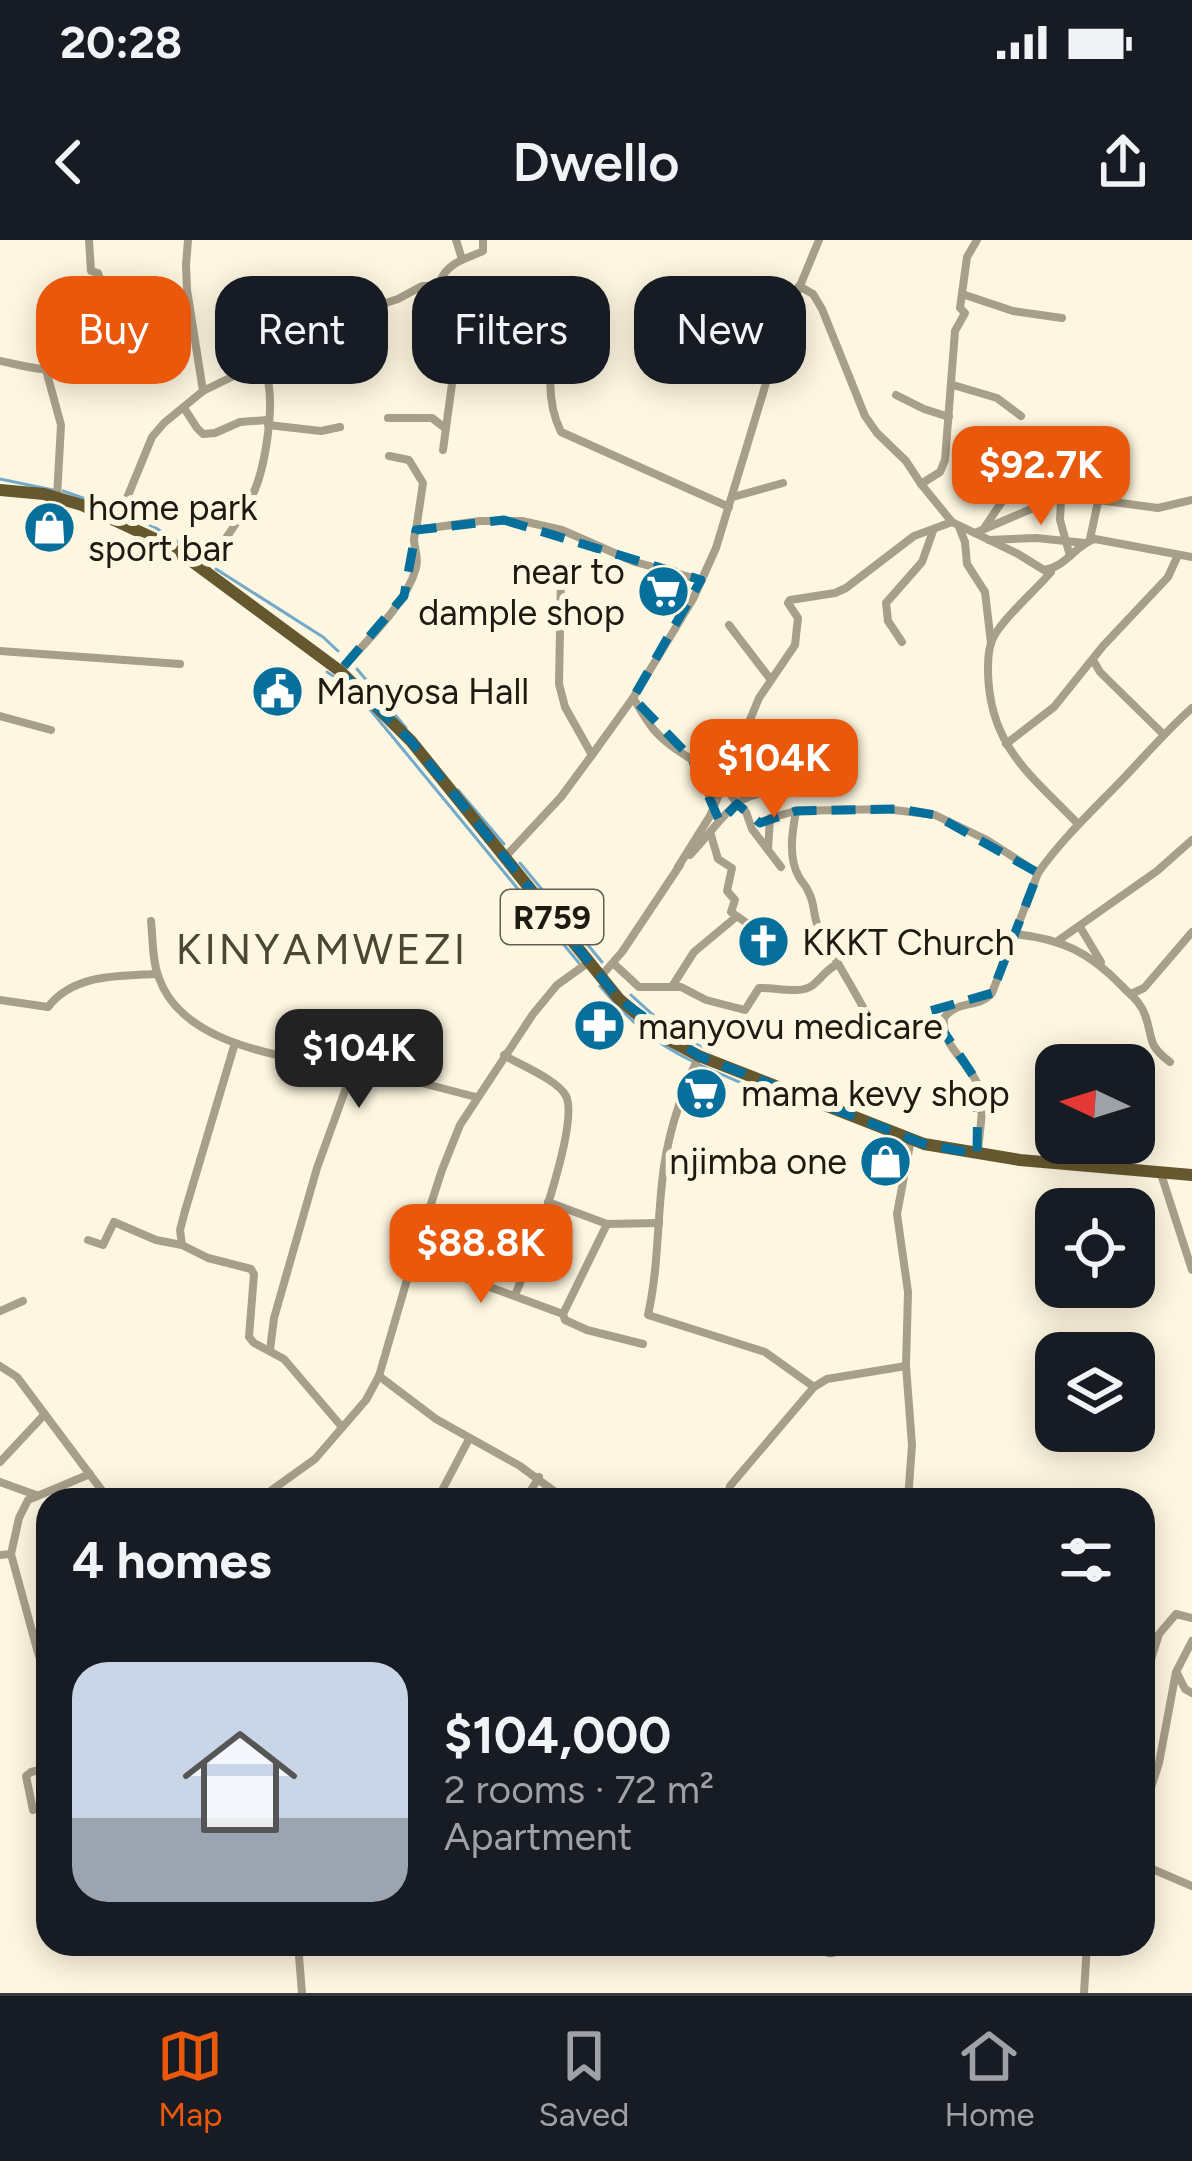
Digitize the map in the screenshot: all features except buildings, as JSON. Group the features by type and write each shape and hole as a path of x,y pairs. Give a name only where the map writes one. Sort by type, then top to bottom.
{"main road":[{"name":"R759","path":"0,490 57,498 155,539 340,671 411,741 601,976 640,1019 665,1038 699,1056 911,1139 1021,1160 1192,1174"}],"street":[{"path":"89,240 91,271 100,276"},
{"path":"188,240 187,290 203,391"},
{"path":"456,240 462,259"},
{"path":"442,276 483,250 483,240"},
{"path":"803,276 819,240"},
{"path":"921,484 943,467 955,329 965,313 961,308 967,257 977,240"},
{"path":"806,290 822,309 865,416 956,524 965,542 967,564 986,592 991,644 988,688 997,725 1034,782 1077,823"},
{"path":"962,294 1013,311 1062,318"},
{"path":"0,361 36,368"},
{"path":"118,520 152,437 164,423 203,391 244,371 265,372 268,422 260,471 251,497 204,570"},
{"path":"50,384 61,424 57,498"},
{"path":"443,450 452,384"},
{"path":"551,384 552,407 563,434 731,502 783,483"},
{"path":"504,858 561,797 633,698 701,580 731,502 766,384"},
{"path":"952,384 997,398 1021,416"},
{"path":"896,395 950,417"},
{"path":"184,407 203,434 240,422 321,431 340,427"},
{"path":"388,418 432,418 445,428"},
{"path":"340,671 404,596 418,560 412,542 423,483 409,460 389,456"},
{"path":"1063,461 1060,520 1070,556"},
{"path":"991,644 1055,568 1087,541 1098,496 1092,467 1078,463"},
{"path":"984,528 1022,480 1037,474 1062,476"},
{"path":"973,534 1060,499 1098,496 1158,508 1192,500"},
{"path":"416,530 522,521 562,530 635,562 701,580"},
{"path":"601,976 712,811 759,698 789,656 797,636 798,618 790,600 846,589 914,536 956,524 1039,569 1055,568"},
{"path":"902,641 888,621 886,603 922,562 934,531"},
{"path":"988,541 1121,542 1192,557"},
{"path":"1006,744 1054,707 1168,577 1178,555"},
{"path":"561,578 559,684 565,707 592,755"},
{"path":"729,625 771,680"},
{"path":"0,651 180,664"},
{"path":"1092,659 1100,673 1162,734"},
{"path":"633,698 655,731 755,796"},
{"path":"977,1154 981,1093 944,1036 944,1018 957,1006 992,993 1038,873 1077,823 1192,708"},
{"path":"0,716 51,730"},
{"path":"692,759 712,811 710,834 718,859 732,868 727,891 735,900 730,909 754,928"},
{"path":"724,779 752,829 781,867"},
{"path":"678,867 737,804 782,790 839,786"},
{"path":"768,849 770,818 796,811 901,809 935,815 987,840 1038,873"},
{"path":"796,811 794,866 811,896 815,920 874,1029"},
{"path":"1058,940 1157,871 1192,840"},
{"path":"673,985 694,952 736,917"},
{"path":"151,921 157,974 165,991 190,1019 235,1043 290,1059 371,1070 476,1097"},
{"path":"1081,927 1104,968"},
{"path":"1130,994 1144,988 1192,932"},
{"path":"1015,934 1058,940 1104,968 1145,1014 1153,1048 1169,1062"},
{"path":"275,1488 315,1460 366,1400 379,1376 413,1258 460,1125 504,1055 557,985 589,962"},
{"path":"613,963 639,988 673,985 745,1010 760,988 805,990 838,964"},
{"path":"0,1000 48,1007 57,995 82,982 157,974"},
{"path":"182,1245 184,1210 235,1043"},
{"path":"504,1055 562,1090 569,1104 568,1130 548,1202 515,1295"},
{"path":"699,1056 674,1123 662,1183 648,1316 765,1352 814,1387"},
{"path":"270,1350 274,1318 317,1168 356,1070"},
{"path":"909,1488 908,1292 897,1214 911,1139"},
{"path":"1160,1171 1192,1270"},
{"path":"548,1202 607,1224 659,1223"},
{"path":"88,1240 104,1245 114,1222 208,1258 251,1268 249,1337 284,1359 342,1427"},
{"path":"563,1314 607,1224"},
{"path":"413,1258 563,1314 569,1323 586,1330 643,1344"},
{"path":"0,1311 23,1301"},
{"path":"0,1366 17,1378 100,1488"},
{"path":"729,1488 814,1387 827,1379 906,1366"},
{"path":"379,1376 436,1419 551,1488"},
{"path":"0,1462 44,1414"},
{"path":"442,1488 469,1439"},
{"path":"55,1488 90,1474"},
{"path":"532,1488 538,1478"},
{"path":"0,1482 36,1495"},
{"path":"36,1496 28,1500 6,1555 36,1647"},
{"path":"1155,1651 1163,1628 1176,1614 1192,1618"},
{"path":"1155,1775 1176,1672 1192,1641"},
{"path":"1176,1672 1192,1693"},
{"path":"33,1810 26,1776 36,1771"},
{"path":"1155,1869 1192,1886"},
{"path":"300,1956 302,1993"},
{"path":"1084,1993 1086,1956"}],"highlighted area":[{"path":"504,520 701,580 633,698 692,759 720,822 737,804 760,823 796,811 900,809 935,815 1038,873 992,993 930,1011 978,1083 977,1154 924,1144 699,1056 619,999 411,741 340,671 404,596 416,530"}],"waterway":[{"path":"0,479 53,490"},
{"path":"63,491 117,510"},
{"path":"127,515 199,556"},
{"path":"216,569 338,651"},
{"path":"357,669 406,728"},
{"path":"327,672 344,683"},
{"path":"368,707 579,963"},
{"path":"458,790 504,844"},
{"path":"520,863 602,962"},
{"path":"600,986 642,1030 694,1062"},
{"path":"631,995 662,1023 710,1051"},
{"path":"700,1065 771,1096"}],"place":[{"name":"home park sport bar","path":"49,528"},
{"name":"near to dample shop","path":"664,592"},
{"name":"Manyosa Hall","path":"277,691"},
{"name":"KKKT Church","path":"763,942"},
{"name":"manyovu medicare","path":"599,1026"},
{"name":"mama kevy shop","path":"702,1093"},
{"name":"njimba one","path":"886,1161"}],"district":[{"name":"KINYAMWEZI","path":"322,949"}]}
